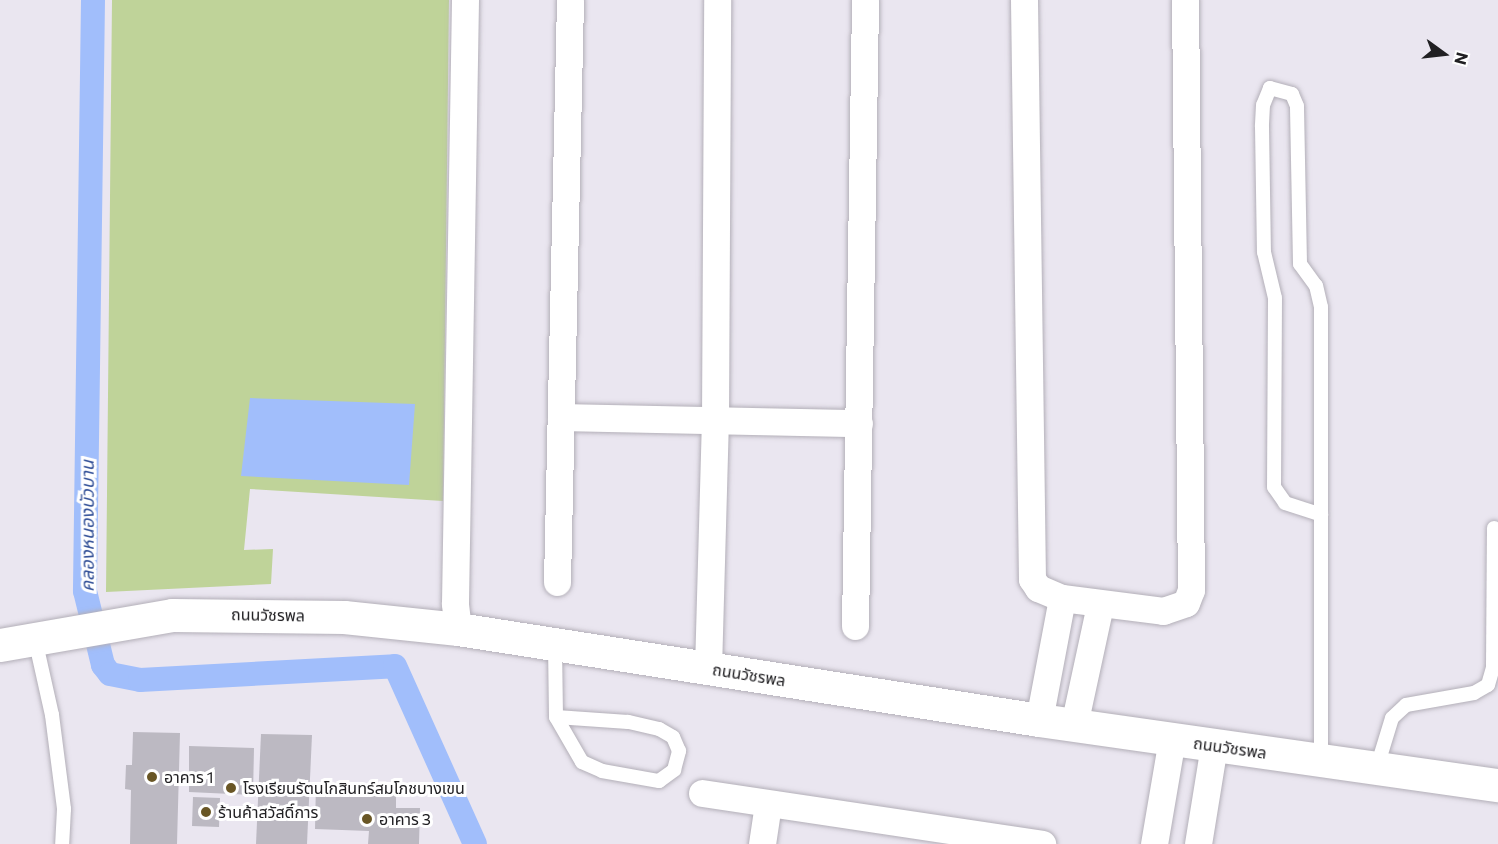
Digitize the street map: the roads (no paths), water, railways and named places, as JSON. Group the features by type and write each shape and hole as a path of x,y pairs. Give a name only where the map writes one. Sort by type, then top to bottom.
{"street":[{"path":"458,629 455,603 465,0"},
{"path":"557,582 570,0"},
{"path":"708,669 715,420 717,0"},
{"path":"855,626 865,0"},
{"path":"1024,0 1030,570 1038,588 1062,598 1100,605 1163,610 1186,603 1191,590 1185,0"},
{"path":"561,417 859,423"},
{"path":"1040,720 1062,598"},
{"path":"1074,725 1100,605"},
{"name":"ถนนวัชรพล","path":"0,645 126,620 172,615 269,614 458,629 1040,720 1377,770 1498,785"},
{"path":"1154,844 1172,739"},
{"path":"1198,844 1214,745"},
{"path":"702,793 768,804 899,833 1042,844"},
{"path":"762,844 768,804"}],"lane":[{"path":"1321,515 1285,503 1274,487 1275,298 1264,252 1262,127 1263,105 1270,88 1292,94 1297,106 1300,264 1316,286 1321,307 1321,515 1321,761"},
{"path":"1377,770 1392,718 1406,705 1474,693 1488,685 1493,667 1494,528"},
{"path":"35,639 52,715 64,809 62,844"},
{"path":"555,645 556,717 582,762 602,771 659,782 674,770 679,751 673,737 659,729 628,722 556,717"}],"water":[{"path":"250,398 415,404 409,485 241,476"}],"waterway":[{"name":"คลองหนองบัวบาน","path":"93,0 85,591 103,665 110,674 140,680 395,666 475,844"}],"place":[{"name":"อาคาร 1","path":"152,777"},
{"name":"โรงเรียนรัตนโกสินทร์สมโภชบางเขน","path":"231,788"},
{"name":"ร้านค้าสวัสดิ์การ","path":"206,812"},
{"name":"อาคาร 3","path":"367,819"}]}
